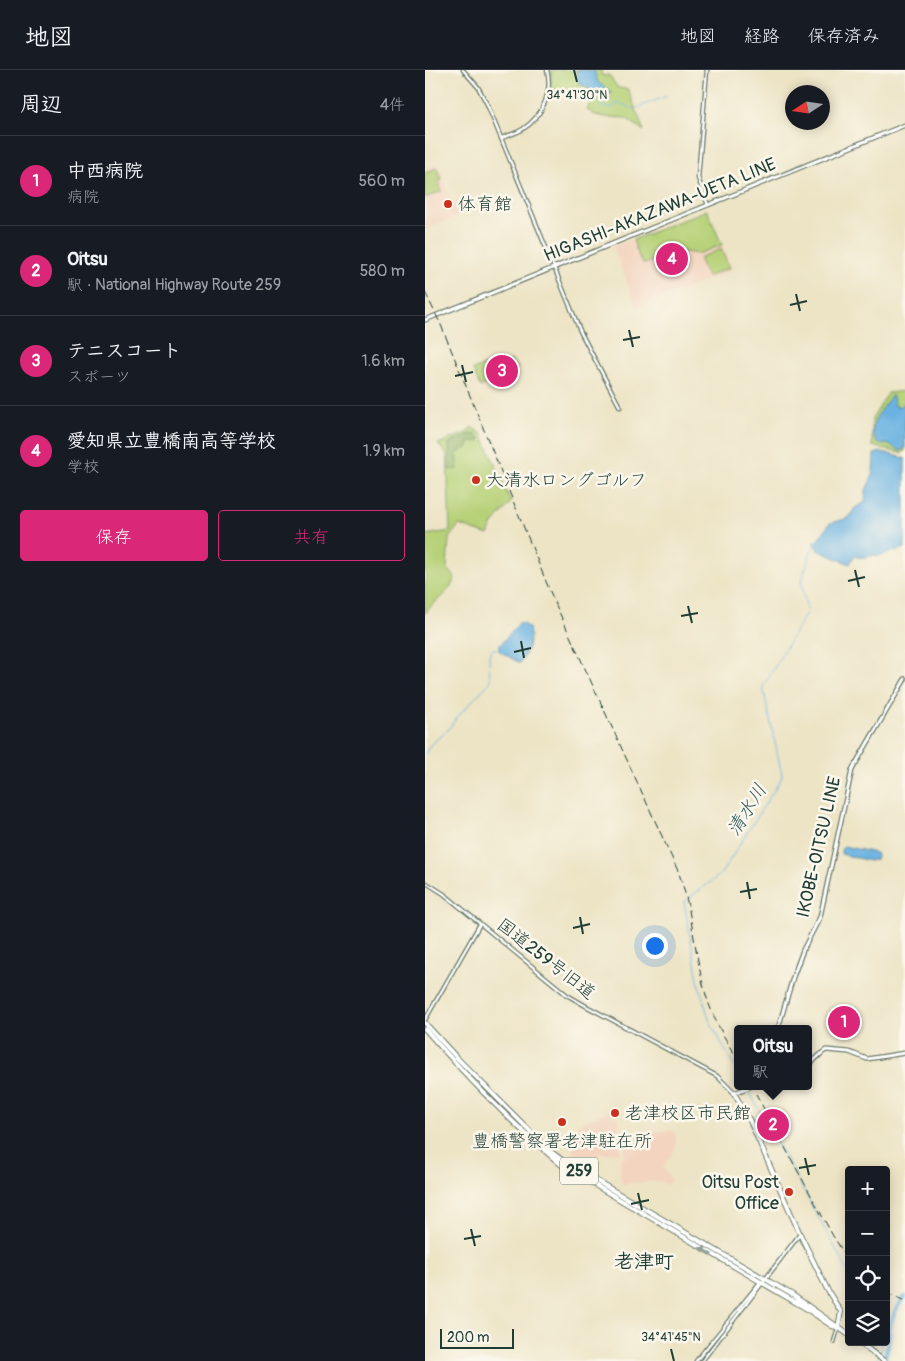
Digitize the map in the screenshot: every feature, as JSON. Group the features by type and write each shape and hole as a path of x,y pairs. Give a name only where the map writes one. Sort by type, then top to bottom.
{"highway":[{"name":"259","path":"425,1021 457,1058 561,1160 762,1282"},
{"name":"259","path":"425,1029 491,1098 549,1155 564,1167 762,1282 810,1306 845,1332"},
{"path":"734,1093 750,1121 774,1179 800,1234 828,1291 841,1312 838,1328"},
{"path":"864,1346 884,1361"}],"main road":[{"name":"HIGASHI-AKAZAWA-UETA LINE","path":"425,320 905,125"},
{"name":"IKOBE-OITSU LINE","path":"779,1025 803,950 820,917 852,770 905,679"},
{"path":"812,1062 826,1050 849,1052 867,1059 905,1053"},
{"path":"734,1093 743,1090"}],"street":[{"path":"463,70 482,92 582,335 620,407"},
{"path":"502,138 524,128 537,117 547,95 549,81 547,70"},
{"path":"707,70 698,178 708,205"},
{"name":"国道259号旧道","path":"425,882 444,894 567,995 717,1076 734,1093"},
{"path":"425,1021 481,924"},
{"path":"697,1361 800,1234"},
{"path":"702,1361 762,1282"},
{"path":"834,1342 838,1328"}],"shaded area":[{"path":"437,165 458,216 426,229 425,170"},
{"path":"707,209 732,270 637,308 613,247"},
{"path":"611,1110 611,1116 618,1117 621,1133 620,1153 599,1153 597,1179 570,1162 578,1124"},
{"path":"672,1131 676,1133 676,1148 663,1167 671,1180 667,1185 660,1181 621,1183 620,1157 624,1157 625,1132"}],"green space":[{"path":"551,70 601,70 602,76 609,75 618,88 628,89 644,131 626,118 595,115 587,110 593,96 579,90 569,94 551,92"},
{"path":"437,168 442,180 438,182 442,191 425,198 425,173"},
{"path":"707,210 722,245 697,254 685,252 672,254 644,264 639,257 633,240"},
{"path":"721,249 729,268 707,277 699,258"},
{"path":"511,360 518,368 515,371 480,387 473,370 485,365 487,370"},
{"path":"905,391 905,451 900,453 872,446 872,419 888,393"},
{"name":"大清水ロングゴルフ","path":"471,427 482,434 511,502 492,525 488,535 459,525 449,538 447,568 455,577 446,592 425,614 425,535 450,531 447,455 438,444 468,432"},
{"path":"475,434 480,438 480,441 469,443 468,447 456,454 458,469 449,470 449,443"}],"water":[{"path":"576,70 594,70 598,82 611,94 600,91 597,94 579,83"},
{"path":"891,396 893,396 894,405 899,407 905,403 905,448 900,451 890,445 877,443 873,431 879,412"},
{"path":"881,452 905,458 905,548 879,556 854,556 850,564 817,550 818,547 813,542 817,541 830,523 850,516 855,508 865,502 866,490 873,471 874,454"},
{"path":"520,622 529,628 530,637 524,656 519,664 499,651 500,645"},
{"path":"844,846 876,853 876,859 870,861 841,854"}],"waterway":[{"path":"598,94 601,107 613,108 615,104 619,103 633,109"},
{"path":"637,108 667,96"},
{"name":"清水川","path":"734,1066 710,1022 699,985 684,902 721,874 781,779 782,775 763,687 806,613 801,582 815,545"},
{"path":"493,649 499,649"},
{"path":"425,754 430,745 447,731 458,716 490,682 489,655 492,650"},
{"name":"清水川","path":"748,1090 845,1266"},
{"path":"884,1361 892,1320 905,1297"},
{"name":"清水川","path":"875,1361 881,1352 882,1346"}],"railway":[{"path":"425,292 441,325 554,601 678,871 687,901 706,995 716,1021 734,1054"},
{"path":"756,1094 846,1256"},
{"path":"890,1294 905,1301"}],"place":[{"name":"体育館","path":"448,204"},
{"name":"愛知県立豊橋南高等学校","path":"672,259"},
{"name":"テニスコート","path":"502,371"},
{"name":"大清水ロングゴルフ","path":"476,480"},
{"name":"中西病院","path":"844,1022"},
{"name":"老津校区市民館","path":"615,1113"},
{"name":"豊橋警察署老津駐在所","path":"562,1122"},
{"name":"Oitsu","path":"773,1125"},
{"name":"Oitsu Post Office","path":"789,1192"}],"district":[{"name":"老津町","path":"644,1261"}]}
